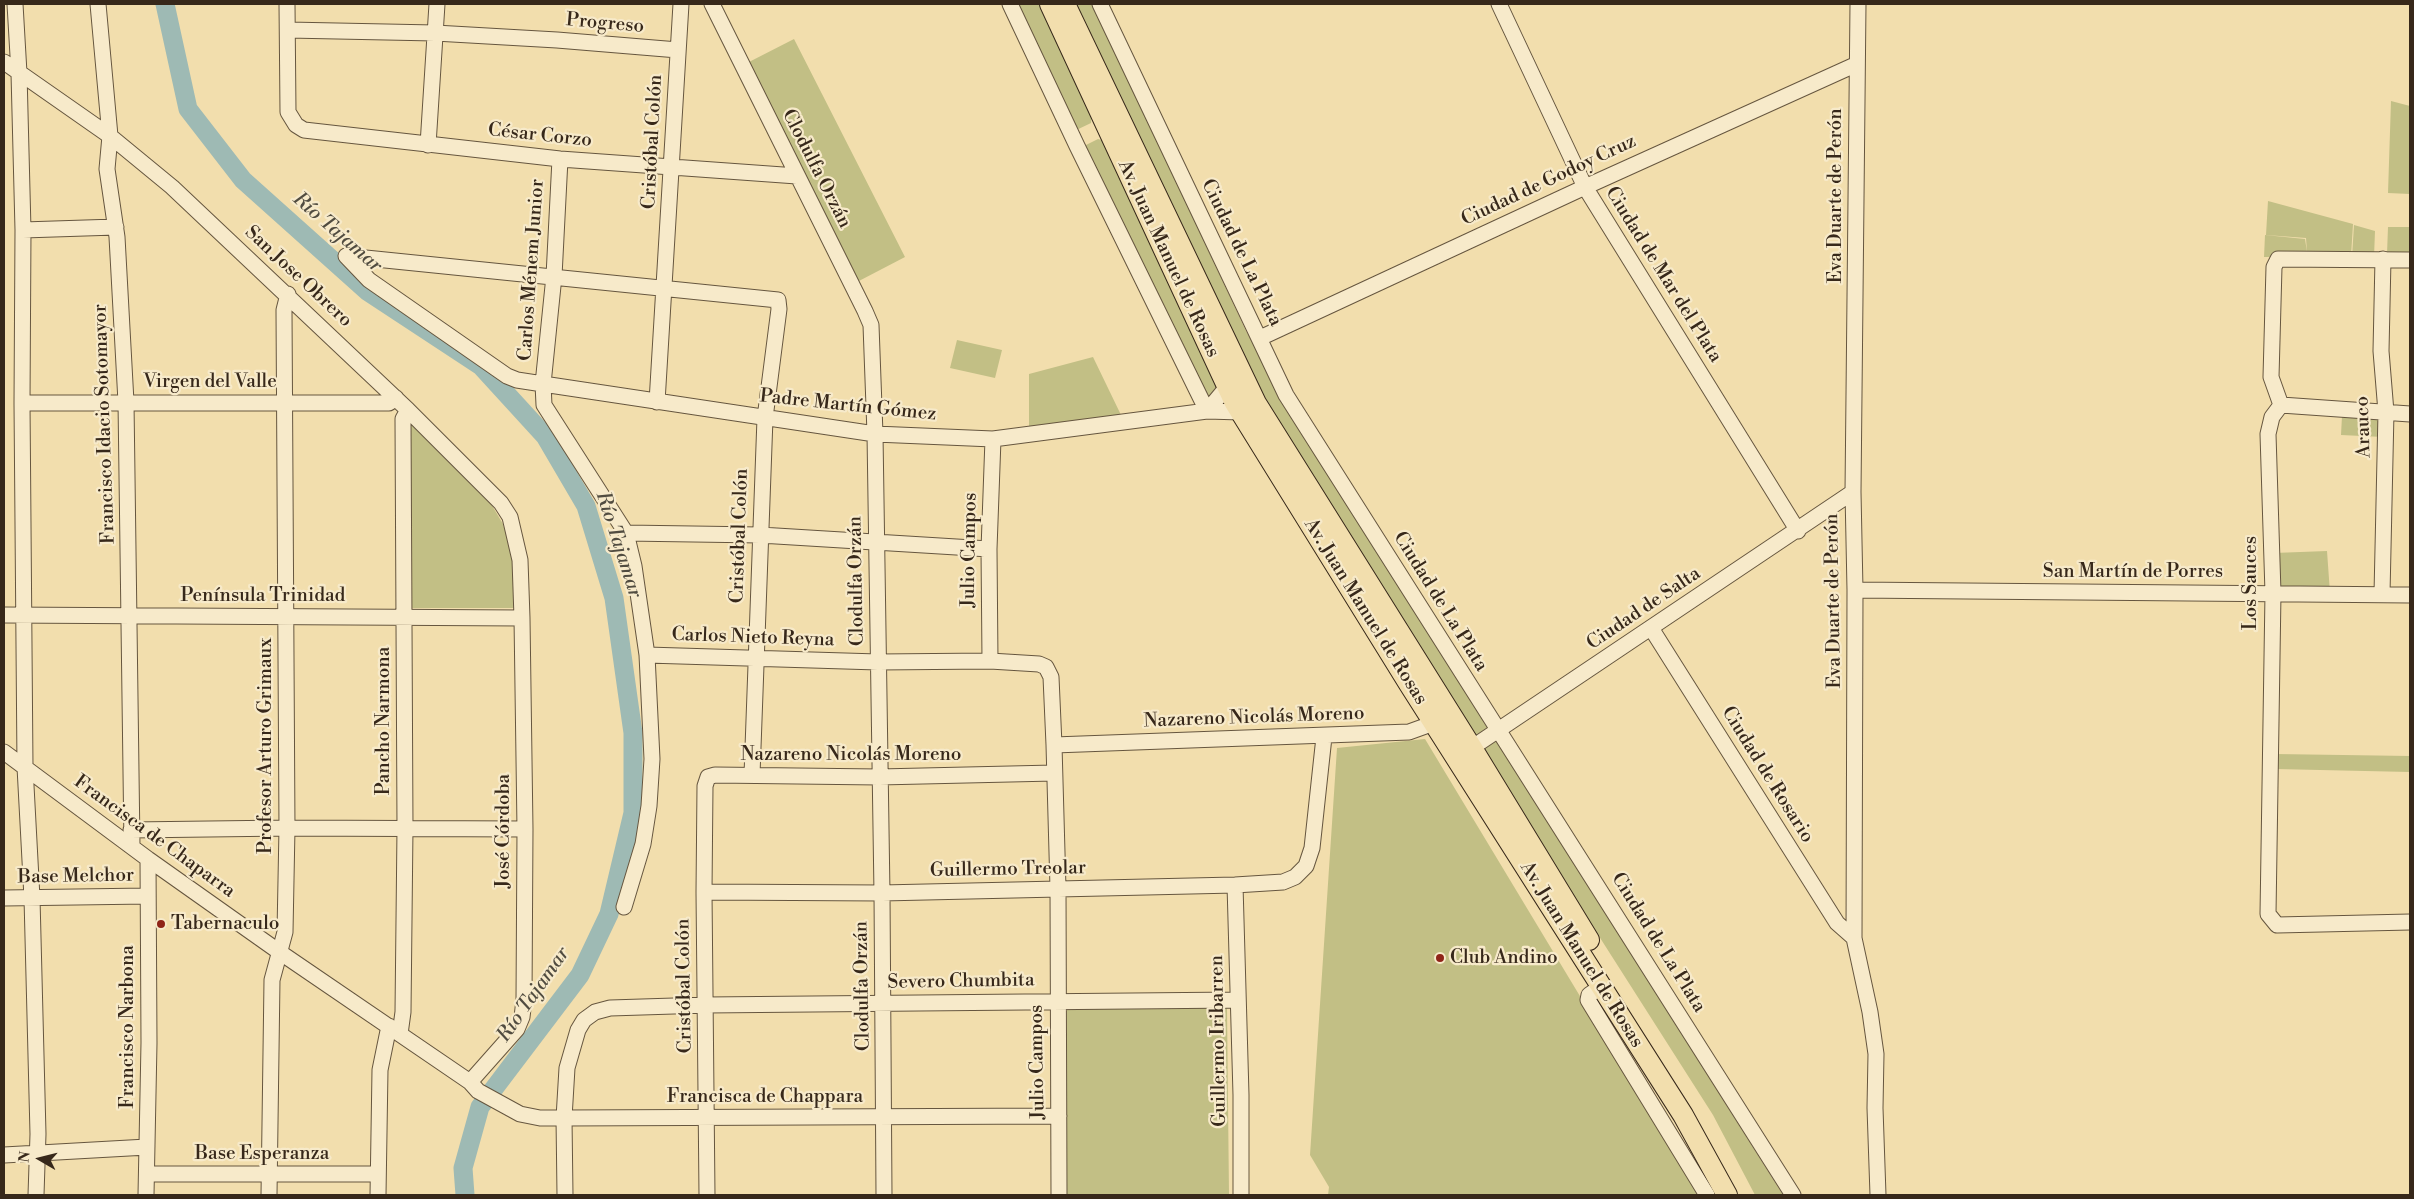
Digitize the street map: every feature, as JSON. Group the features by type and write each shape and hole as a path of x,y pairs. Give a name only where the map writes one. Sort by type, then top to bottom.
{"main road":[{"name":"Av. Juan Manuel de Rosas","path":"1050,4 1227,387 1241,412 1464,752 1686,1096 1719,1152 1740,1195"},
{"name":"Av. Juan Manuel de Rosas","path":"1065,4 1256,403 1441,717"},
{"name":"Av. Juan Manuel de Rosas","path":"1464,752 1602,986 1683,1116 1727,1195"}],"street":[{"path":"14,4 19,73 23,230 22,403 26,767 32,898 37,1154 36,1195"},
{"name":"Francisco Idacio Sotomayor","path":"98,4 110,136 107,169 116,227 126,402 130,616 131,838"},
{"path":"287,4 288,30"},
{"path":"428,145 437,4"},
{"name":"Cristóbal Colón","path":"657,402 681,4"},
{"name":"Clodulfa Orzán","path":"712,4 796,176 866,311 871,325 875,434 884,1002 884,1195"},
{"path":"1010,4 1077,146 1207,411 1227,387"},
{"name":"Ciudad de La Plata","path":"1100,4 1286,395 1793,1195"},
{"name":"Ciudad de Mar del Plata","path":"1498,4 1584,187 1798,531"},
{"name":"Eva Duarte de Perón","path":"1858,4 1853,492 1856,590 1854,938 1870,1012 1876,1054 1875,1108 1878,1195"},
{"name":"Progreso","path":"288,30 435,33 557,40 678,50"},
{"name":"César Corzo","path":"288,30 288,112 296,125 304,130 560,159 796,176"},
{"name":"San Jose Obrero","path":"4,62 110,136 172,186 396,398 501,503 510,517 520,560"},
{"name":"Ciudad de Godoy Cruz","path":"1260,338 1584,187 1857,64"},
{"name":"Carlos Ménem Junior","path":"560,159 554,276 543,384 544,405 626,533 634,566 647,655 652,760 649,806 643,844 624,907"},
{"path":"23,230 116,227"},
{"name":"Padre Martín Gómez","path":"554,276 346,256 369,280 508,376 517,380 875,434 992,439 1207,411 1241,412"},
{"path":"2410,260 2278,259 2274,267 2271,377 2281,405 2410,414"},
{"name":"Arauco","path":"2382,594 2386,412 2381,351 2383,259"},
{"path":"554,276 665,287"},
{"name":"Cristóbal Colón","path":"665,287 778,300 765,418 752,775"},
{"name":"Profesor Arturo Grimaux","path":"269,1195 272,980 278,951 285,932 287,828 284,310 288,294"},
{"name":"Virgen del Valle","path":"22,403 388,403 396,398"},
{"name":"Los Sauces","path":"2281,405 2272,417 2268,434 2272,593 2268,914 2277,925 2410,922"},
{"name":"Pancho Narmona","path":"378,1195 380,1070 394,1030 403,1012 405,828 403,419 408,410"},
{"name":"Julio Campos","path":"990,661 989,549 992,439"},
{"name":"Ciudad de Salta","path":"1464,752 1798,531 1853,492"},
{"path":"626,533 760,535 989,549"},
{"name":"José Córdoba","path":"474,1086 517,1029 522,1017 525,828 520,560"},
{"name":"San Martín de Porres","path":"1856,590 2410,595"},
{"name":"Península Trinidad","path":"4,615 522,618"},
{"name":"Ciudad de Rosario","path":"1651,628 1837,923 1854,938"},
{"name":"Carlos Nieto Reyna","path":"647,655 878,662 990,661 1039,664"},
{"name":"Julio Campos","path":"1039,664 1046,667 1051,677 1054,745 1058,888 1059,1195"},
{"name":"Nazareno Nicolás Moreno","path":"1054,745 1324,737 1409,732 1441,717"},
{"name":"Guillermo Treolar","path":"704,892 882,893 1058,888 1235,886 1283,882 1295,878 1306,866 1312,848 1324,737"},
{"name":"Francisca de Chaparra","path":"4,752 131,838 148,859 474,1086"},
{"name":"Nazareno Nicolás Moreno","path":"708,777 715,775 879,777 1054,773"},
{"name":"Cristóbal Colón","path":"707,1195 704,892 705,786 708,777"},
{"path":"131,838 287,828 525,828"},
{"name":"Francisco Narbona","path":"146,1195 148,859"},
{"name":"Guillermo Iribarren","path":"1235,886 1240,1195"},
{"name":"Base Melchor","path":"4,898 148,896"},
{"path":"1602,986 1589,995 1588,1000 1707,1195"},
{"name":"Severo Chumbita","path":"564,1118 567,1068 571,1048 584,1020 595,1012 610,1008 884,1002 1238,1000"},
{"name":"Francisca de Chappara","path":"474,1086 520,1114 540,1118 1059,1116"},
{"path":"564,1118 566,1195"},
{"path":"4,1155 147,1147"},
{"name":"Base Esperanza","path":"147,1174 378,1174"}],"shaded area":[{"path":"1003,4 1042,4 1092,109 1091,123 1068,134"},
{"path":"1072,4 1093,4 1246,331 1282,398 1490,727 1472,740 1255,386"},
{"path":"794,39 905,257 857,282 749,62"},
{"path":"2391,101 2410,106 2410,194 2388,193"},
{"path":"1098,139 1105,141 1222,387 1216,396 1202,400 1076,150"},
{"path":"2268,201 2353,224 2351,256 2264,257 2265,235 2305,239 2307,252 2306,238 2266,235"},
{"path":"2354,225 2375,231 2374,257 2352,257"},
{"path":"2388,227 2410,227 2410,258 2387,254"},
{"path":"957,340 1002,350 995,378 950,368"},
{"path":"1093,357 1121,415 1029,427 1029,374"},
{"path":"2342,416 2384,418 2383,437 2341,435"},
{"path":"410,423 423,431 484,492 503,524 514,561 516,608 410,608"},
{"path":"2327,551 2330,593 2274,592 2274,553"},
{"path":"1495,737 1783,1195 1755,1195 1713,1115 1479,748"},
{"name":"Club Andino","path":"1425,739 1702,1195 1328,1195 1329,1187 1310,1155 1337,748"},
{"path":"2275,754 2410,756 2410,772 2275,769"},
{"path":"1067,1008 1227,1008 1229,1195 1067,1195"}],"waterway":[{"name":"Río Tajamar","path":"165,4 188,109 243,180 367,291 481,366 545,436 586,506 614,598 633,733 633,813 609,914 580,975 480,1107 463,1168 465,1195"}],"place":[{"name":"Tabernaculo","path":"161,924"},
{"name":"Club Andino","path":"1440,958"}]}
